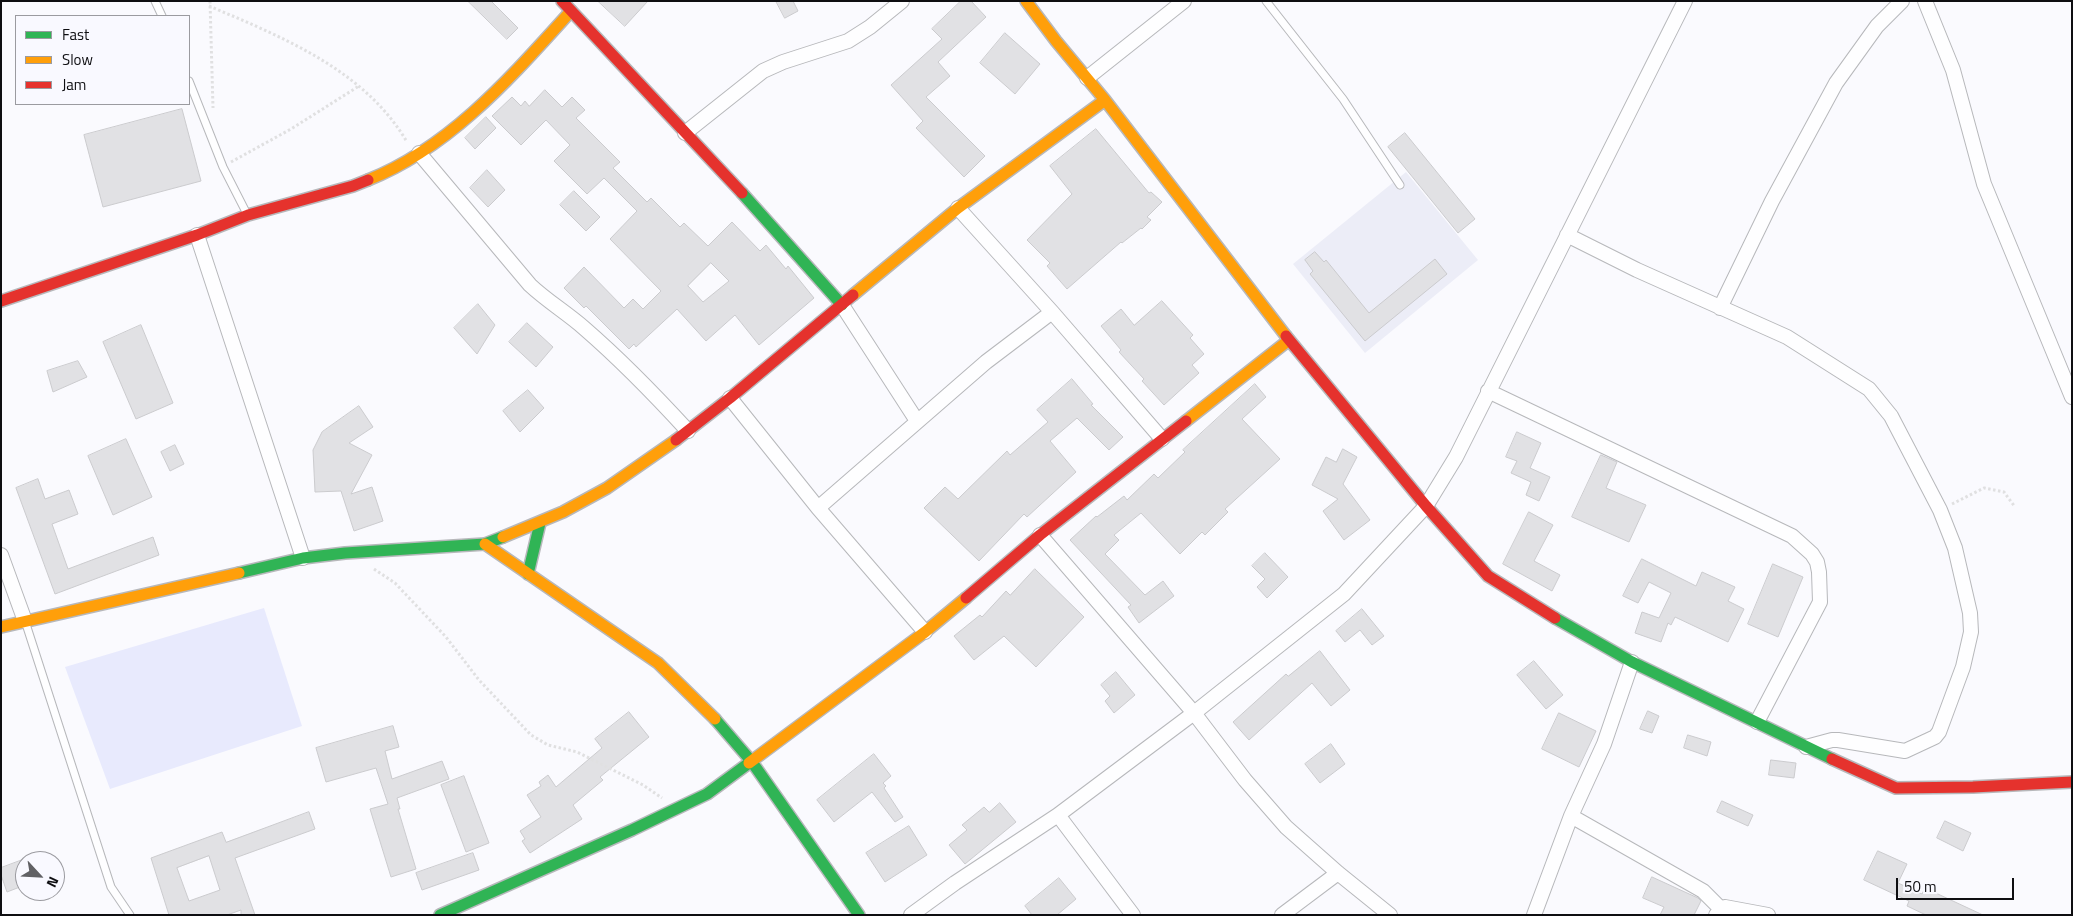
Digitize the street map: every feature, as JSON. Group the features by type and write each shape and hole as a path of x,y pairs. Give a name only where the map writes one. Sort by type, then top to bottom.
{"street":[{"path":"562,1 768,221 842,305 917,421"},
{"path":"685,132 763,71 783,62 848,40 870,27 902,1"},
{"path":"1026,1 1106,100 1289,340 1426,506 1488,576 1546,613 1632,662 1806,747 1896,788 1973,787 2072,782"},
{"path":"1087,78 1184,1"},
{"path":"911,915 955,883 1058,815 1194,712 1344,594 1426,506 1456,457 1685,1"},
{"path":"1720,308 1772,201 1836,83 1877,26 1902,1"},
{"path":"1925,1 1953,70 1984,184 2072,397"},
{"path":"1,301 196,236 248,214 353,186 382,174 417,154 466,120 512,76 571,11"},
{"path":"1,627 303,558 345,553 485,544 540,523 607,488 688,431 958,208 1106,100"},
{"path":"417,154 530,285 551,304 582,327 621,362 688,431"},
{"path":"958,208 1052,312 1162,439"},
{"path":"1567,234 1637,270 1787,337 1869,389 1891,416 1940,510 1955,548 1970,614 1971,632 1962,667 1939,732 1935,737 1905,751 1838,740 1806,747"},
{"path":"196,236 303,558"},
{"path":"818,508 986,362 1052,312"},
{"path":"440,915 632,830 707,794 924,632 1040,534 1289,340"},
{"path":"1488,391 1792,536 1812,554 1820,572 1820,602 1757,722"},
{"path":"730,398 818,508 924,632"},
{"path":"528,574 540,523"},
{"path":"1040,534 1194,712 1244,780 1280,820 1338,874 1390,915"},
{"path":"485,544 658,663 712,715 752,762 858,915"},
{"path":"1,555 25,622"},
{"path":"1534,915 1571,816 1604,744 1632,662"},
{"path":"1058,815 1133,915"},
{"path":"1571,816 1703,892 1719,912 1725,907 1768,915"},
{"path":"1282,915 1338,874"}],"lane":[{"path":"155,1 162,15"},
{"path":"1266,1 1343,99 1400,186"},
{"path":"190,84 223,167 248,214"},
{"path":"25,622 112,887 130,915"}],"path":[{"path":"210,1 212,112"},
{"path":"209,6 302,48 359,86 396,124 417,154"},
{"path":"223,167 291,129 359,86"},
{"path":"1940,510 1984,488 2004,492 2015,507"},
{"path":"366,564 387,576 401,590 446,637 479,680 530,735 548,745 577,752 643,785 658,794 674,810"}],"shaded area":[{"path":"1406,172 1478,260 1365,353 1293,264"},
{"path":"264,608 302,726 110,789 65,667"}],"building":[{"path":"468,1 491,1 518,28 507,39"},
{"path":"598,1 648,1 625,26"},
{"path":"776,1 793,1 798,11 785,18"},
{"path":"961,1 971,1 986,17 938,62 950,76 926,97 985,156 964,177 916,128 923,121 891,85 942,39 932,29"},
{"path":"1005,33 1040,64 1015,94 980,63"},
{"path":"545,90 562,107 572,97 585,110 576,118 620,162 613,168 647,202 651,198 680,227 684,223 708,246 732,222 760,251 766,245 786,269 788,266 814,298 759,345 735,315 706,341 677,309 636,347 634,344 629,349 586,306 584,308 564,288 584,267 624,308 633,299 643,309 661,291 610,239 637,211 604,178 587,194 554,161 570,145 546,120 521,145 492,116 512,97 521,106 525,101 529,106","holes":["711,263 729,281 703,302 688,286"]},
{"path":"182,109 201,181 103,207 84,135"},
{"path":"486,117 496,128 475,149 465,138"},
{"path":"1096,129 1149,193 1151,192 1162,202 1147,217 1151,220 1142,229 1121,242 1067,289 1047,266 1050,263 1027,240 1072,194 1050,166"},
{"path":"1405,133 1475,219 1458,233 1388,147"},
{"path":"487,170 505,190 488,207 470,188"},
{"path":"574,191 600,217 586,231 560,205"},
{"path":"1315,252 1324,262 1326,260 1369,313 1435,259 1447,274 1365,341 1310,274 1313,271 1305,260"},
{"path":"1162,301 1193,335 1190,338 1204,354 1192,365 1199,373 1164,405 1142,381 1144,379 1119,352 1121,350 1101,326 1121,309 1134,325"},
{"path":"478,304 495,325 477,354 454,328"},
{"path":"527,323 553,347 536,367 509,342"},
{"path":"141,325 173,403 136,419 103,342"},
{"path":"78,361 87,377 53,392 47,371"},
{"path":"1072,379 1093,404 1091,405 1123,437 1109,450 1077,418 1050,441 1076,472 1027,517 1024,514 979,561 924,508 945,487 958,499 1007,451 1010,455 1048,422 1037,410"},
{"path":"1255,384 1266,397 1242,419 1280,459 1225,509 1228,512 1205,535 1202,532 1180,554 1141,513 1114,535 1119,540 1105,554 1145,595 1163,581 1174,596 1139,623 1128,607 1131,605 1070,540 1096,516 1124,496 1127,500 1154,474 1158,478 1185,452 1183,450"},
{"path":"528,390 544,408 520,432 503,411"},
{"path":"359,406 373,427 349,443 372,455 351,494 372,487 383,521 354,531 341,491 315,492 313,450 322,432"},
{"path":"1517,432 1541,443 1530,468 1550,477 1539,501 1526,495 1531,482 1511,473 1517,461 1506,457"},
{"path":"126,439 152,497 113,515 88,456"},
{"path":"175,445 184,464 170,471 161,452"},
{"path":"1343,449 1357,457 1343,484 1370,520 1344,540 1323,511 1338,499 1312,485 1326,457 1336,462"},
{"path":"1601,455 1617,462 1606,488 1646,505 1629,542 1572,517"},
{"path":"38,479 45,499 69,490 78,514 52,524 68,569 153,537 159,555 55,594 16,488"},
{"path":"1529,512 1553,525 1534,561 1560,575 1552,591 1503,564"},
{"path":"1265,553 1288,577 1267,598 1257,587 1265,579 1252,566"},
{"path":"1642,559 1696,586 1702,572 1735,587 1728,601 1744,609 1728,642 1675,617 1671,625 1668,623 1661,642 1635,633 1642,612 1659,618 1671,593 1649,582 1638,603 1623,596"},
{"path":"1773,564 1803,577 1778,637 1748,624"},
{"path":"1035,569 1084,617 1036,667 1004,636 974,660 954,636 980,615 982,617 1006,591 1010,595"},
{"path":"1362,609 1384,636 1372,645 1360,630 1345,642 1336,631"},
{"path":"1320,651 1350,690 1331,706 1312,683 1249,740 1233,722 1286,674 1288,676"},
{"path":"1534,661 1563,695 1546,709 1517,675"},
{"path":"1116,672 1135,695 1114,713 1105,701 1110,696 1101,685"},
{"path":"1648,711 1659,716 1652,733 1640,729"},
{"path":"629,712 649,737 600,777 603,780 573,805 582,819 530,853 522,841 525,839 520,831 541,817 527,795 541,786 539,782 548,775 556,787 602,748 595,739"},
{"path":"1559,713 1596,731 1579,767 1542,749"},
{"path":"393,726 399,747 385,751 392,779 442,761 449,779 397,798 400,809 398,809 416,869 391,877 370,809 388,804 376,768 326,782 316,748"},
{"path":"1688,735 1711,742 1707,756 1684,748"},
{"path":"1331,744 1345,764 1320,783 1305,764"},
{"path":"874,754 891,776 883,783 886,786 884,788 903,817 895,822 872,792 834,822 817,800"},
{"path":"1771,760 1796,763 1794,778 1769,775"},
{"path":"464,776 489,843 466,852 441,785"},
{"path":"1722,801 1753,815 1748,826 1717,812"},
{"path":"1000,803 1016,822 965,864 949,845 967,830 962,825 984,807 989,812"},
{"path":"309,812 315,829 235,858 255,915 241,915 241,910 227,915 169,915 151,858 222,832 226,842","holes":["209,856 220,890 189,901 177,868"]},
{"path":"1945,821 1971,833 1963,851 1937,838"},
{"path":"909,826 927,855 885,882 866,853"},
{"path":"1878,851 1907,864 1898,883 1922,894 1925,888 1983,915 1926,915 1907,906 1909,901 1864,880"},
{"path":"473,853 479,870 422,890 416,873"},
{"path":"15,863 15,889 7,892 1,875 1,868"},
{"path":"1652,877 1698,898 1701,901 1694,915 1660,915 1664,907 1643,898"},
{"path":"1059,878 1076,899 1057,915 1032,915 1025,906"}],"traffic: fast":[{"path":"742,193 842,305"},
{"path":"528,574 540,523"},
{"path":"239,573 303,558 345,553 485,544 503,537"},
{"path":"1555,618 1632,662 1832,759"},
{"path":"715,719 752,762 859,915"},
{"path":"440,915 632,830 707,794 749,763"}],"traffic: slow":[{"path":"1026,1 1056,41 1105,100 1286,336"},
{"path":"368,180 398,166 426,149 453,129 503,84 571,11"},
{"path":"853,295 958,208 1105,100"},
{"path":"1186,421 1289,340"},
{"path":"503,537 563,512 607,488 676,440"},
{"path":"485,544 658,663 715,719"},
{"path":"1,627 239,573"},
{"path":"749,763 925,632 966,598"}],"traffic: jam":[{"path":"562,1 742,193"},
{"path":"1,301 197,235 248,215 353,186 368,180"},
{"path":"676,440 730,398 853,295"},
{"path":"1286,336 1426,506 1488,576 1555,618"},
{"path":"966,598 1040,535 1186,421"},
{"path":"1832,759 1896,788 1973,787 2072,782"}]}
